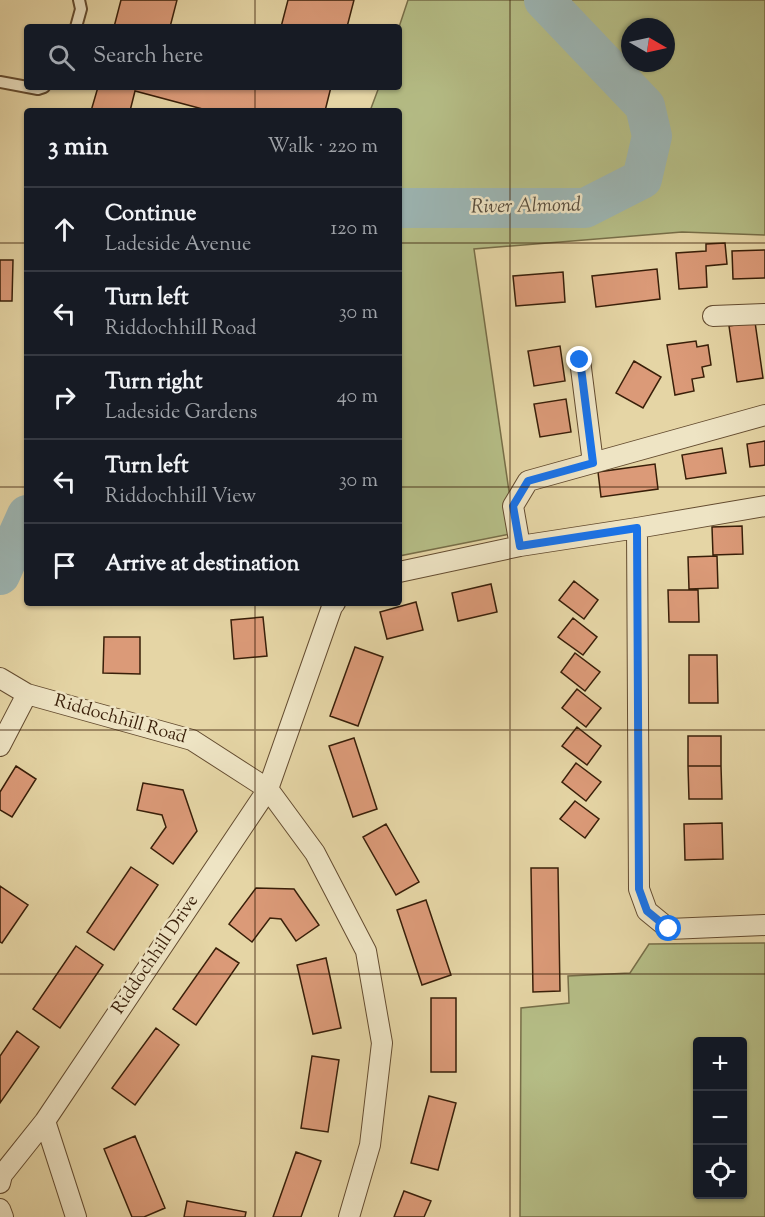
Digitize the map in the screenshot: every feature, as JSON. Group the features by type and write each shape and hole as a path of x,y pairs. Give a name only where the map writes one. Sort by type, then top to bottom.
{"street":[{"path":"713,316 765,314"},
{"path":"580,360 593,463"},
{"path":"520,546 513,506 528,481 765,415"},
{"path":"402,571 520,546 765,506"},
{"path":"637,528 639,889 647,911 669,929 765,925"},
{"path":"268,789 333,606"},
{"name":"Riddochhill Road","path":"0,678 27,694 192,740 268,789 315,853 366,951 382,1043 370,1145 349,1217"},
{"path":"0,746 27,694"},
{"name":"Riddochhill Drive","path":"0,1183 2,1174 45,1121 268,789"},
{"path":"45,1121 76,1217"},
{"path":"0,1209 3,1217"}],"lane":[{"path":"77,24 81,9 79,0"},
{"path":"0,82 24,86"}],"green space":[{"path":"408,0 765,0 765,235 682,232 474,249 515,533 402,555 402,108 371,108 378,90 402,90 402,24 400,24"},
{"path":"765,943 765,1217 520,1217 521,1008 569,1003 568,976 630,973 649,944"}],"building":[{"path":"121,0 177,0 171,24 115,24"},
{"path":"288,0 354,0 348,24 282,24"},
{"path":"97,90 330,90 326,108 199,108 135,91 131,108 92,108"},
{"path":"725,243 727,264 706,266 707,287 679,289 676,253 706,251 706,244"},
{"path":"765,250 765,278 733,279 732,251"},
{"path":"0,260 13,260 12,301 0,301"},
{"path":"657,269 660,299 596,307 592,276"},
{"path":"563,272 565,302 516,306 513,276"},
{"path":"755,322 763,378 737,382 729,326"},
{"path":"696,341 697,347 708,345 711,365 702,367 704,377 692,379 694,391 675,395 667,345"},
{"path":"560,346 565,381 534,386 528,351"},
{"path":"634,361 661,377 643,408 616,393"},
{"path":"566,399 571,432 540,437 534,404"},
{"path":"765,441 765,465 750,467 747,444"},
{"path":"722,448 726,473 686,479 682,455"},
{"path":"655,464 658,489 601,497 598,472"},
{"path":"742,526 743,554 713,555 712,527"},
{"path":"717,556 718,588 689,589 688,557"},
{"path":"574,581 598,600 584,619 559,600"},
{"path":"491,584 497,612 458,621 452,593"},
{"path":"668,590 698,590 699,622 669,622"},
{"path":"416,602 423,630 387,639 380,612"},
{"path":"263,617 267,656 234,659 231,620"},
{"path":"573,618 597,637 583,655 558,637"},
{"path":"104,637 140,637 140,674 103,673"},
{"path":"355,647 383,657 358,726 330,716"},
{"path":"575,653 600,672 585,691 561,672"},
{"path":"689,655 717,655 718,703 689,703"},
{"path":"577,689 601,708 586,727 562,708"},
{"path":"577,727 601,746 587,765 562,746"},
{"path":"688,736 721,736 721,766 688,766"},
{"path":"354,738 377,809 353,817 329,746"},
{"path":"576,763 601,782 586,801 562,782"},
{"path":"16,766 36,779 12,817 0,810 0,792"},
{"path":"688,766 721,766 722,799 689,799"},
{"path":"143,783 183,790 197,831 173,864 151,848 166,827 162,815 137,810"},
{"path":"575,801 599,819 585,838 560,819"},
{"path":"722,823 723,859 685,860 684,824"},
{"path":"386,824 419,882 396,895 363,837"},
{"path":"131,867 158,885 114,950 87,932"},
{"path":"531,868 558,868 560,991 533,992"},
{"path":"0,886 28,905 2,943 0,942"},
{"path":"256,888 294,889 319,925 296,941 281,919 270,918 252,942 229,924"},
{"path":"426,900 451,975 422,985 397,910"},
{"path":"76,946 103,965 60,1028 33,1009"},
{"path":"216,948 239,963 196,1025 173,1009"},
{"path":"326,958 341,1028 313,1034 297,965"},
{"path":"431,998 456,998 456,1072 431,1072"},
{"path":"156,1028 179,1045 135,1105 112,1088"},
{"path":"17,1031 39,1047 0,1103 0,1056"},
{"path":"312,1056 339,1060 328,1132 301,1128"},
{"path":"429,1096 456,1103 438,1170 411,1163"},
{"path":"135,1136 165,1208 144,1217 132,1217 104,1149"},
{"path":"296,1152 321,1161 301,1217 273,1217"},
{"path":"404,1191 431,1201 424,1217 394,1217"},
{"path":"187,1201 246,1212 245,1217 184,1217"}],"waterway":[{"name":"River Almond","path":"402,208 585,208 642,179 652,136 645,106 544,0"},
{"name":"River Almond","path":"0,575 24,522"}],"route":[{"path":"580,360 593,463 528,481 513,506 520,546 637,528 639,889 647,911 669,929"}]}
